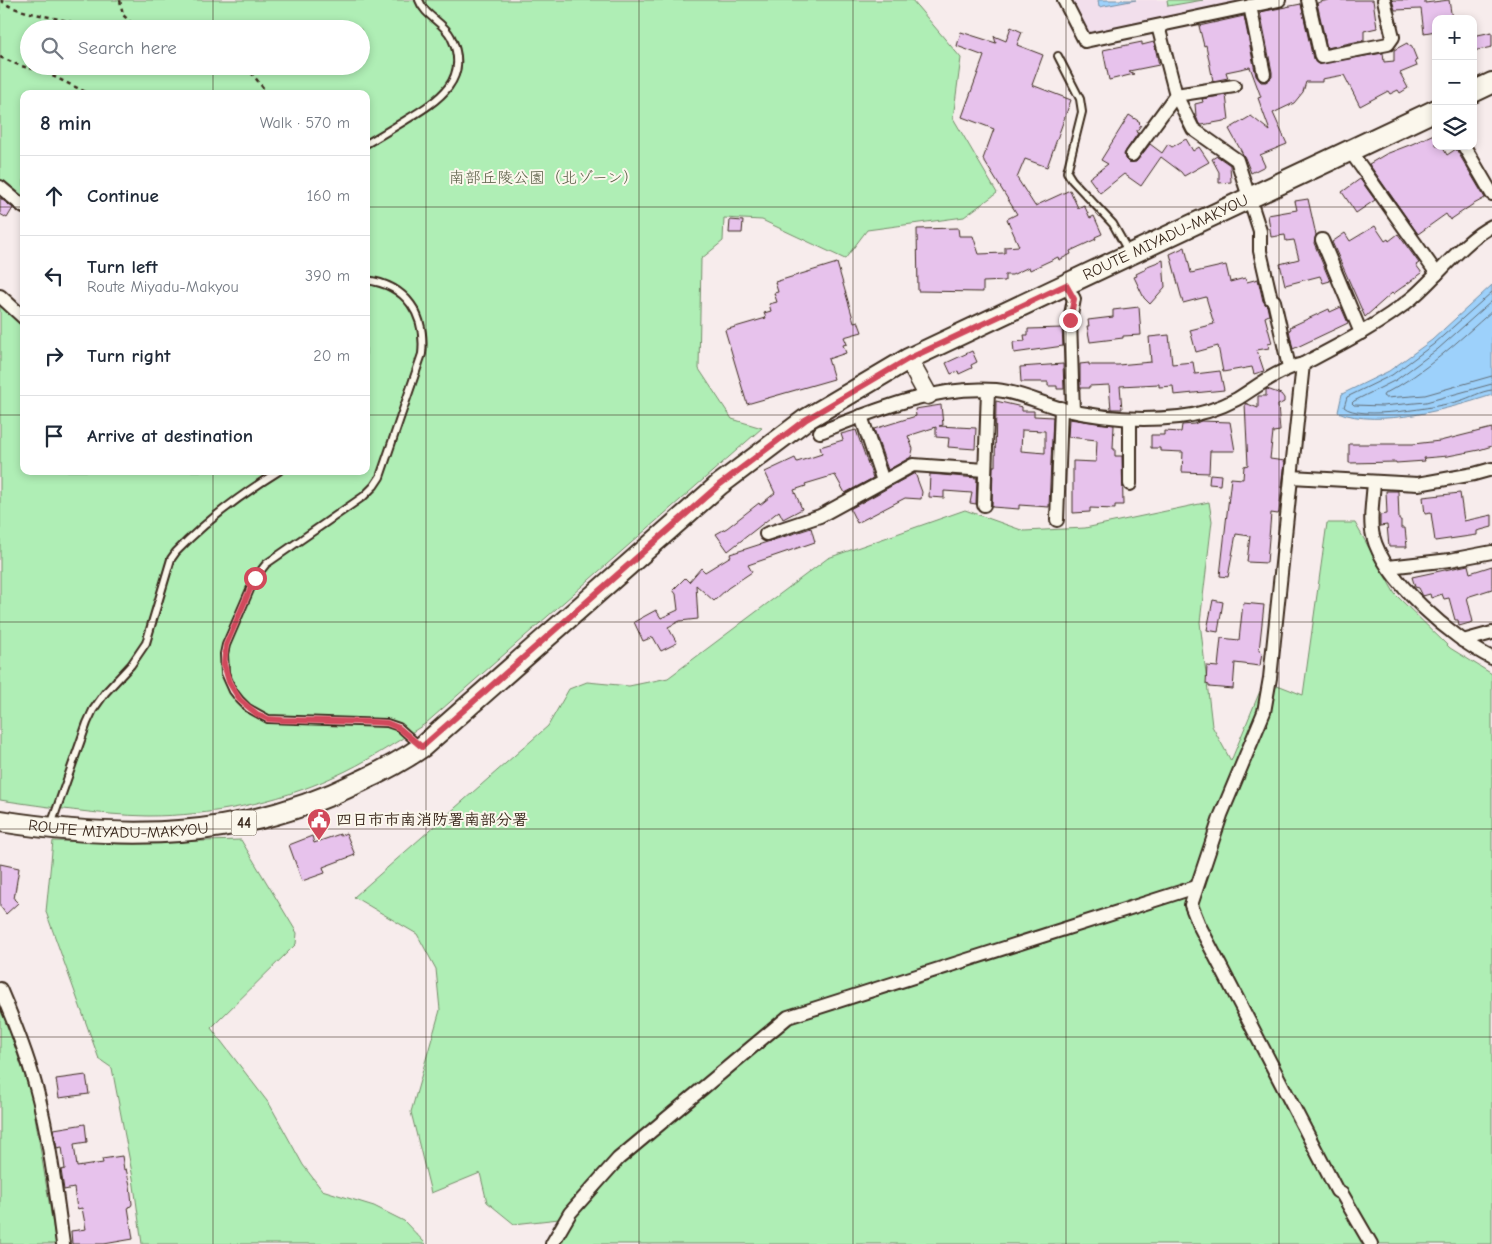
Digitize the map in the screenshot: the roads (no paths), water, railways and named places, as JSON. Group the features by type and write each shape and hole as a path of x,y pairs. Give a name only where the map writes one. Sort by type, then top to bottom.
{"main road":[{"path":"1477,90 1492,83"},
{"name":"ROUTE MIYADU-MAKYOU","path":"0,821 50,829 130,833 204,830 242,823 288,811 340,792 422,747 719,485 805,420 908,359 1432,112"}],"street":[{"path":"1064,0 1085,41 1279,0"},
{"path":"1308,0 1321,57 1388,44 1393,37 1384,0"},
{"path":"1250,6 1264,74"},
{"path":"1158,26 1176,95 1193,129 1237,160 1260,231 1260,251 1264,270 1271,300 1274,301 1289,367"},
{"path":"1132,155 1176,95 1234,86"},
{"path":"1466,150 1492,194"},
{"path":"1350,151 1437,274"},
{"path":"0,188 20,204"},
{"path":"820,432 861,416 928,395 963,390 997,390 1067,410 1130,419 1193,415 1234,400 1289,367 1303,364 1382,321 1437,274 1470,241 1492,226"},
{"path":"1322,240 1361,333"},
{"path":"1057,520 1067,410 1070,320 1074,299 1066,285"},
{"path":"0,296 20,314"},
{"path":"908,359 928,395"},
{"path":"1303,364 1270,678 1264,712 1220,815 1191,904 1199,925 1337,1191 1342,1194 1371,1244"},
{"path":"984,505 988,390"},
{"path":"861,416 883,481"},
{"path":"1130,419 1130,484"},
{"path":"766,534 820,516 913,466 985,470"},
{"path":"1291,477 1418,484 1492,469"},
{"path":"1374,482 1373,537 1388,567 1414,600 1463,641 1492,658"},
{"path":"1388,567 1460,559 1492,552"},
{"path":"1463,641 1492,633"},
{"path":"552,1244 570,1213 618,1160 788,1017 1196,888"},
{"path":"0,989 43,1112 63,1244"}],"lane":[{"path":"370,142 435,102 447,89 454,76 456,55 451,36 443,25 422,9 419,0"},
{"path":"1058,56 1080,99 1082,112 1067,172 1072,180 1113,224 1129,255"},
{"path":"370,281 386,284 404,296 416,313 423,336 422,354 380,477 364,496 260,570 226,645 224,664 229,682 240,700 248,708 268,719 387,723 399,728 422,747"},
{"path":"50,829 93,710 105,693 131,666 146,644 171,559 176,552 227,508 273,475"}],"water":[{"path":"1098,0 1136,0 1099,7"},
{"path":"1492,285 1492,395 1436,411 1394,418 1354,417 1338,412 1342,394 1389,371 1432,340"}],"place":[{"name":"四日市市南消防署南部分署","path":"319,841"}],"park label":[{"name":"南部丘陵公園（北ゾーン）","path":"544,178"}]}
